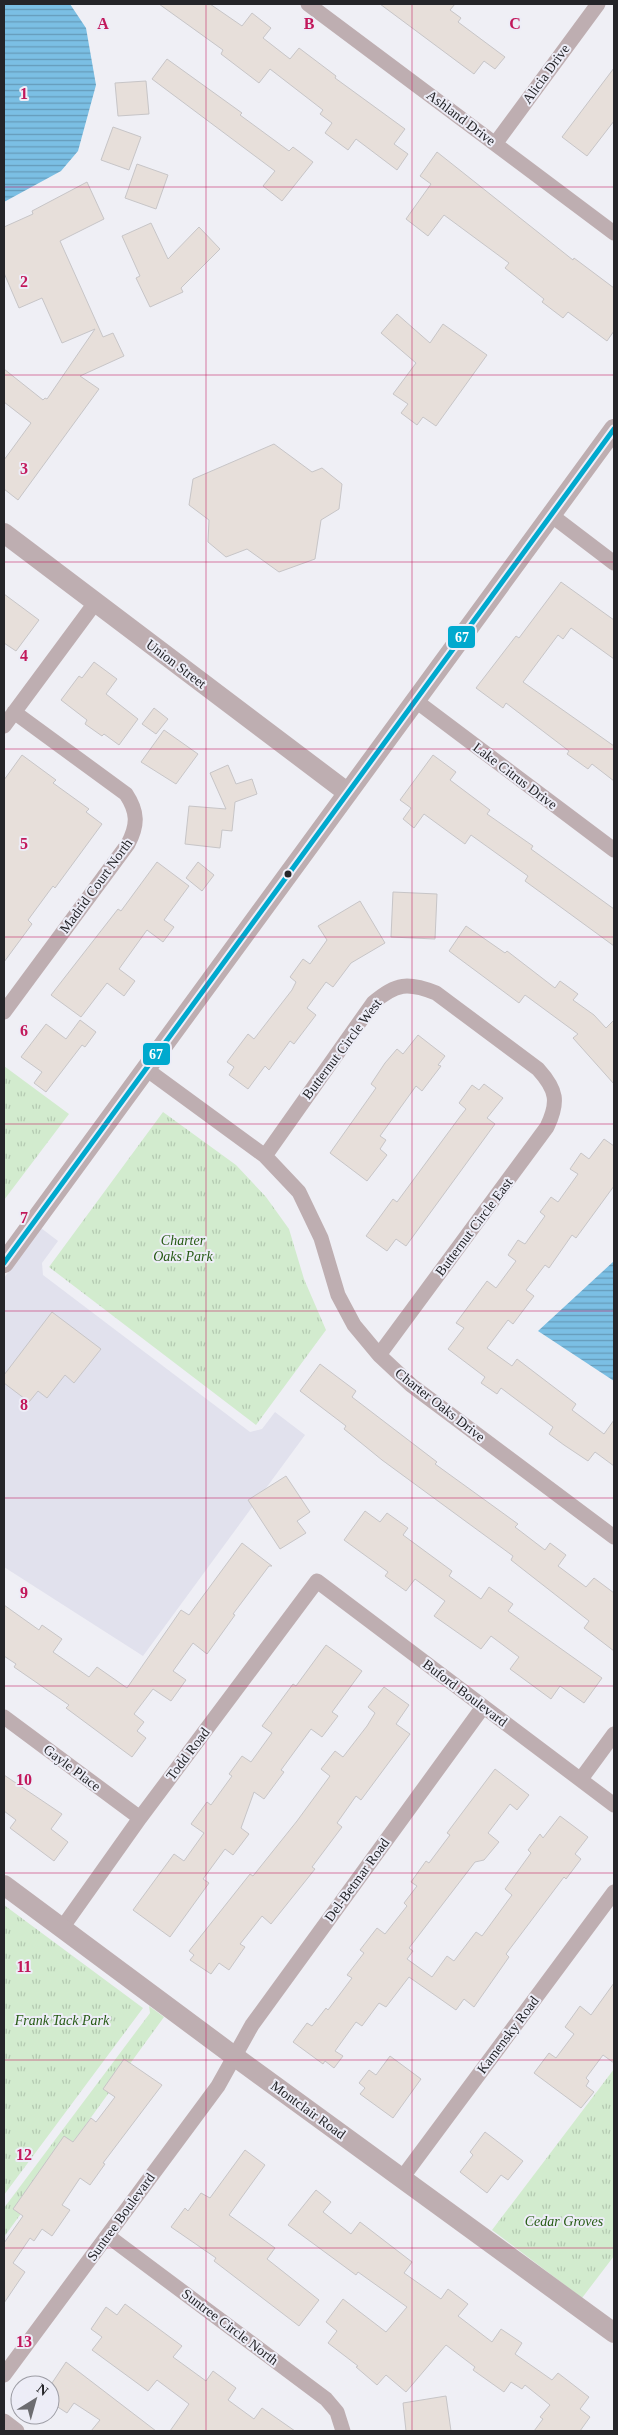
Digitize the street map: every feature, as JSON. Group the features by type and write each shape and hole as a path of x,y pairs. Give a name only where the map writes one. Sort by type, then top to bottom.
{"street":[{"name":"Ashland Drive","path":"308,4 614,233"},
{"name":"Alicia Drive","path":"495,144 598,4"},
{"path":"4,1263 614,429"},
{"path":"550,515 614,563"},
{"name":"Union Street","path":"4,534 348,793"},
{"path":"4,726 95,603"},
{"name":"Lake Citrus Drive","path":"416,701 614,850"},
{"name":"Madrid Court North","path":"4,1012 128,844 136,820 134,806 126,794 14,712"},
{"name":"Butternut Circle West","path":"265,1156 373,1003 386,992 401,985 419,986 436,993 538,1069 548,1080 555,1094"},
{"name":"Charter Oaks Drive","path":"146,1069 265,1156 299,1192 321,1238 338,1295 354,1325 379,1354 411,1385 614,1537"},
{"name":"Butternut Circle East","path":"379,1354 547,1127 554,1111 555,1094"},
{"name":"Buford Boulevard","path":"317,1581 614,1805"},
{"name":"Todd Road","path":"62,1928 140,1818 317,1581"},
{"name":"Del-Betmar Road","path":"234,2056 252,2025 483,1707"},
{"name":"Gayle Place","path":"4,1717 140,1818"},
{"path":"581,1779 614,1734"},
{"name":"Montclair Road","path":"4,1885 234,2056 614,2333"},
{"name":"Kamensky Road","path":"402,2178 614,1892"},
{"name":"Suntree Boulevard","path":"4,2375 218,2086 234,2056"},
{"name":"Suntree Circle North","path":"108,2236 326,2400 337,2412 343,2429"},
{"path":"4,2421 17,2431"}],"shaded area":[{"path":"41,1228 58,1241 42,1263 43,1275 250,1432 262,1429 275,1412 305,1435 143,1656 4,1567 4,1278"}],"green space":[{"path":"4,1066 69,1114 4,1200"},
{"name":"Charter Oaks Park","path":"163,1112 236,1165 266,1197 289,1229 304,1279 326,1330 256,1425 49,1267"},
{"name":"Frank Tack Park","path":"4,1905 143,2008 4,2195"},
{"path":"149,2006 164,2017 4,2237 4,2208 150,2013"},
{"name":"Cedar Groves","path":"614,2069 614,2256 582,2298 492,2230"}],"water":[{"path":"4,4 70,4 86,28 96,85 78,151 61,171 4,202"},
{"path":"614,1261 614,1381 538,1331"}],"building":[{"path":"159,4 210,4 242,26 252,13 271,28 263,38 290,59 299,48 336,76 335,78 405,129 394,144 408,154 397,170 356,139 348,150 325,133 332,123 320,114 323,110 270,69 259,83 221,54 223,50"},
{"path":"380,4 455,4 450,10 461,18 458,22 505,57 495,69 484,61 474,74"},
{"path":"167,59 242,113 240,115 289,151 293,147 313,162 282,201 263,186 275,171 152,79"},
{"path":"614,68 614,121 587,156 562,137"},
{"path":"146,81 149,114 118,116 115,83"},
{"path":"113,127 141,137 129,170 101,160"},
{"path":"437,152 573,260 574,258 614,288 614,331 607,341 568,312 563,318 542,302 544,299 505,268 509,263 444,215 428,236 406,219 431,184 420,176"},
{"path":"137,164 168,175 156,209 125,198"},
{"path":"87,182 104,219 60,241 103,337 113,333 124,356 80,376 99,389 18,500 4,489 4,460 31,423 4,402 4,369 43,400 47,399 95,329 62,343 42,298 19,308 4,273 4,227 33,214 32,211"},
{"path":"151,223 168,259 199,227 220,249 181,288 183,292 150,307 136,278 140,276 122,236"},
{"path":"397,314 430,343 443,324 487,355 436,426 423,417 417,425 401,413 408,404 393,394 416,363 381,333"},
{"path":"274,444 312,472 322,468 342,484 339,509 321,520 315,559 279,572 247,549 226,557 208,542 209,520 189,505 193,479"},
{"path":"561,582 614,620 614,659 571,628 563,639 558,635 523,682 614,746 614,781 592,764 588,769 567,754 569,751 506,703 503,708 476,688 516,636 519,638"},
{"path":"4,594 39,620 16,651 4,643"},
{"path":"94,662 117,679 106,694 138,719 119,745 85,724 87,720 61,700 79,676 82,678"},
{"path":"154,708 168,719 156,734 142,724"},
{"path":"164,730 198,754 176,784 141,762"},
{"path":"22,755 56,780 53,783 89,809 86,812 102,824 55,888 53,886 28,920 32,924 4,962 4,780"},
{"path":"433,755 456,772 450,780 490,810 487,814 533,846 531,849 614,909 614,946 525,881 528,876 471,835 465,844 424,814 414,828 403,819 411,808 400,800"},
{"path":"228,765 236,784 252,779 257,794 235,802 232,831 222,830 220,848 185,844 189,806 226,809 210,773"},
{"path":"157,862 189,886 164,920 174,927 163,942 147,930 119,969 135,981 124,996 107,983 81,1017 51,995 118,909 121,911"},
{"path":"198,862 214,875 202,891 186,878"},
{"path":"393,892 437,894 435,939 391,937"},
{"path":"360,901 385,943 351,963 333,987 326,982 307,1008 316,1015 294,1044 290,1041 269,1070 265,1066 248,1089 229,1075 234,1067 227,1062 248,1034 254,1039 292,990 296,982 290,977 303,959 310,964 327,940 318,926"},
{"path":"466,926 505,953 507,951 555,988 560,981 578,994 573,1000 594,1015 606,1028 614,1020 614,1084 573,1038 578,1034 525,995 519,1003 449,951"},
{"path":"80,1020 96,1032 85,1047 82,1045 46,1092 34,1083 42,1072 21,1057 46,1024 66,1039"},
{"path":"418,1035 445,1056 438,1065 441,1066 422,1091 416,1086 380,1136 386,1140 380,1149 387,1155 367,1181 330,1153 376,1088 371,1084 385,1063 397,1049 403,1054"},
{"path":"484,1084 503,1098 487,1118 495,1124 406,1246 396,1239 387,1251 366,1236 393,1199 397,1202 466,1109 459,1103 472,1085 479,1090"},
{"path":"604,1139 614,1146 614,1186 576,1238 572,1235 549,1268 545,1265 526,1290 534,1296 513,1324 508,1320 487,1348 512,1366 517,1359 576,1404 572,1410 604,1434 614,1420 614,1466 595,1452 588,1461 564,1445 549,1434 553,1427 501,1388 497,1394 481,1383 485,1377 448,1349 464,1328 456,1323 487,1281 496,1288 516,1261 508,1255 518,1240 525,1244 545,1216 540,1212 551,1197 558,1202 578,1174 570,1169 581,1153 589,1159"},
{"path":"52,1312 101,1349 74,1383 65,1375 47,1398 38,1391 29,1402 4,1383 4,1375"},
{"path":"320,1364 356,1391 352,1397 437,1462 435,1464 518,1524 515,1527 545,1550 550,1543 566,1555 558,1566 586,1587 594,1578 614,1593 614,1651 584,1628 589,1621 511,1560 513,1556 382,1460 344,1429 346,1426 300,1391"},
{"path":"286,1476 310,1512 297,1521 306,1533 280,1549 248,1500"},
{"path":"365,1511 380,1522 387,1513 408,1528 403,1535 452,1571 449,1576 481,1599 489,1587 513,1604 508,1611 602,1678 584,1703 560,1686 551,1699 510,1669 519,1657 491,1636 481,1649 434,1616 445,1601 415,1579 406,1591 385,1576 388,1572 344,1540"},
{"path":"242,1543 272,1566 269,1566 233,1614 235,1615 207,1654 193,1643 173,1671 186,1680 171,1701 153,1689 134,1714 144,1722 137,1731 146,1738 132,1757 66,1708 69,1705 14,1667 16,1664 4,1656 4,1605 39,1630 42,1625 62,1639 53,1652 89,1677 97,1667 127,1688 181,1610 189,1615"},
{"path":"326,1645 362,1671 332,1712 338,1716 322,1737 311,1729 281,1770 284,1772 264,1799 254,1792 241,1828 249,1834 233,1855 225,1849 203,1879 209,1883 170,1937 133,1910 174,1854 184,1861 204,1833 191,1824 207,1802 211,1805 232,1776 229,1774 242,1756 251,1762 272,1733 262,1726 293,1684 296,1686"},
{"path":"384,1687 409,1705 396,1724 410,1734 361,1800 356,1796 337,1823 342,1827 312,1867 315,1869 271,1924 262,1916 240,1944 245,1947 229,1970 219,1963 211,1974 190,1960 194,1955 189,1951 250,1874 253,1876 297,1821 330,1776 321,1769 335,1751 343,1757 367,1726 375,1713 368,1707"},
{"path":"495,1769 529,1795 517,1810 510,1804 488,1833 499,1842 484,1860 475,1862 409,1948 413,1951 407,1959 432,1977 447,1956 454,1961 476,1932 482,1936 512,1895 505,1889 531,1853 528,1850 540,1834 543,1838 560,1816 588,1837 575,1854 581,1859 566,1879 564,1877 506,1954 509,1957 474,2007 464,1999 456,2010 409,1977 386,2007 379,2003 362,2026 356,2022 335,2051 343,2056 334,2068 325,2061 323,2064 293,2042 307,2023 312,2026 326,2008 328,2010 352,1978 347,1975 364,1953 360,1950 377,1928 385,1934 407,1906 404,1903 417,1886 411,1882 426,1861 429,1863 450,1835 447,1833"},
{"path":"4,1775 62,1814 51,1829 68,1842 54,1861 10,1828 16,1820 4,1811"},
{"path":"614,1983 614,2063 603,2055 586,2078 589,2081 586,2086 594,2092 581,2108 534,2073 549,2053 556,2058 574,2034 565,2027 580,2006 591,2015"},
{"path":"390,2056 421,2079 393,2118 360,2094 365,2088 359,2083 369,2070 376,2075"},
{"path":"124,2059 162,2085 103,2163 105,2164 90,2185 80,2178 62,2205 70,2210 52,2236 42,2229 34,2241 30,2238 13,2263 25,2272 4,2303 4,2243 23,2216 13,2209 64,2136 73,2142 91,2118 96,2122 115,2097 103,2089"},
{"path":"485,2132 523,2161 508,2180 501,2175 487,2193 460,2172 473,2155 470,2152"},
{"path":"245,2150 265,2165 229,2215 275,2248 267,2259 319,2300 299,2326 214,2261 216,2258 171,2227 185,2208 188,2211 201,2193 210,2198"},
{"path":"316,2190 331,2202 323,2212 351,2234 360,2222 412,2262 404,2273 441,2299 448,2289 468,2304 458,2316 492,2342 501,2329 522,2343 515,2354 552,2380 558,2373 589,2397 580,2409 590,2417 580,2431 534,2431 543,2419 540,2417 550,2405 525,2385 522,2389 511,2382 504,2392 473,2370 475,2367 446,2345 406,2392 386,2375 377,2385 356,2367 358,2366 328,2343 337,2331 326,2322 343,2299 386,2332 407,2307 358,2272 356,2275 288,2225"},
{"path":"125,2304 182,2346 173,2357 206,2381 213,2371 236,2388 228,2400 254,2419 262,2408 295,2431 170,2431 189,2404 157,2380 148,2391 92,2350 102,2337 91,2329 106,2307 117,2315"},
{"path":"66,2362 156,2431 91,2431 100,2420 74,2403 67,2413 60,2408 60,2375 57,2375"},
{"path":"446,2396 451,2431 406,2431 403,2403"}],"transit line":[{"name":"67","path":"4,1263 614,429"}]}
